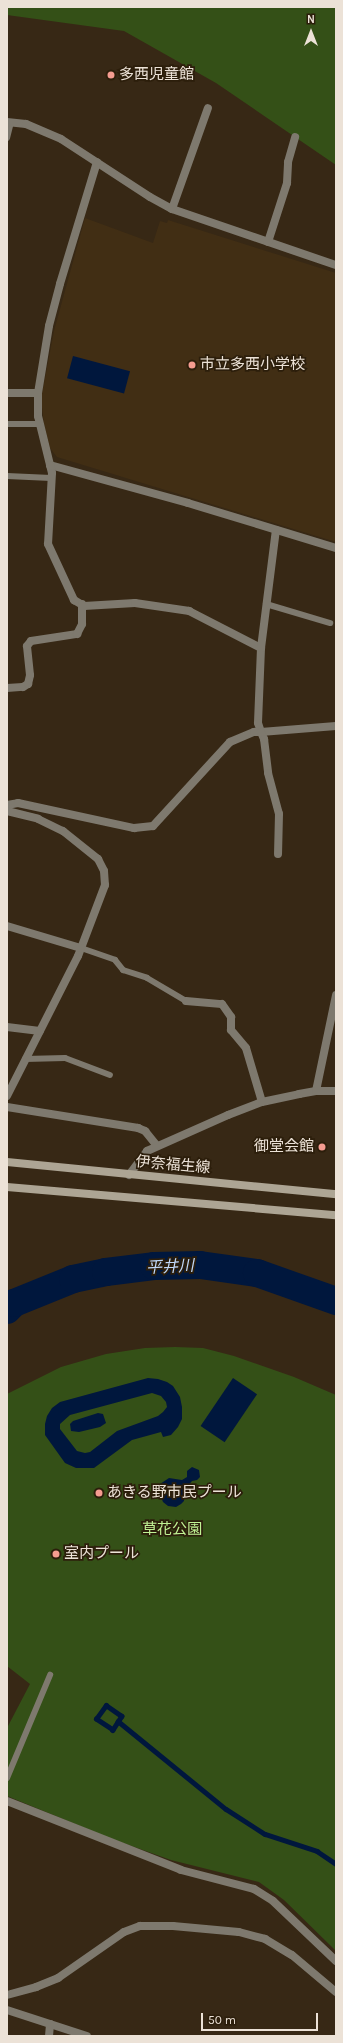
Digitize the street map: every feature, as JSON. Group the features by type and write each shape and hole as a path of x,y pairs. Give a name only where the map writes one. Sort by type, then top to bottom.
{"main road":[{"name":"伊奈福生線","path":"7,1162 336,1194"},
{"path":"7,1187 336,1215"}],"street":[{"path":"172,209 208,108"},
{"path":"9,122 26,124 47,132 97,162 150,197 172,209 336,265"},
{"path":"268,242 287,183 288,162 295,136"},
{"path":"97,162 60,284 49,326 38,393 38,416 50,465 51,478 48,544 74,600 82,604 135,603 188,611 261,648"},
{"path":"7,393 38,393"},
{"path":"50,465 188,503 336,548"},
{"path":"276,530 261,648 258,723 264,740 268,773 280,814 278,854"},
{"path":"7,688 23,688 28,684 30,675 28,646 31,641 77,634 82,624 82,604"},
{"path":"7,805 18,803 134,828 153,826 230,742 254,732 336,726"},
{"path":"7,811 38,819 62,831 98,859 104,871 105,885 81,948 7,1096"},
{"path":"7,926 81,948"},
{"path":"316,1090 336,995"},
{"path":"186,1001 222,1004 231,1017 231,1030 246,1048 262,1102"},
{"path":"7,1027 40,1031"},
{"path":"129,1175 142,1156 157,1146 228,1115 262,1102 316,1090 336,1090"},
{"path":"7,1108 138,1128 145,1131 157,1146"},
{"path":"7,1801 181,1870 254,1889 272,1901 336,1961"},
{"path":"7,1995 36,1987 58,1978 124,1932 140,1926 173,1926 238,1932 265,1939 292,1956 336,1992"},
{"path":"7,2010 87,2036"},
{"path":"49,2036 50,2024"}],"lane":[{"path":"7,138 9,122"},
{"path":"7,424 40,424"},
{"path":"7,476 51,478"},
{"path":"266,604 330,623"},
{"path":"81,948 115,960 123,970 147,978 186,1001"},
{"path":"25,1059 65,1058 110,1075"},
{"path":"7,1778 50,1675"}],"shaded area":[{"name":"市立多西小学校","path":"85,218 153,243 160,221 167,223 168,220 336,273 336,542 57,457 50,448 44,424 41,399 54,331"}],"green space":[{"path":"7,7 336,7 336,165 216,83 124,31 7,15"},
{"name":"草花公園","path":"145,1348 203,1348 234,1356 294,1377 336,1395 336,1951 284,1900 259,1882 171,1860 112,1839 7,1796 7,1728 30,1684 7,1666 7,1394 61,1367 106,1354"}],"water":[{"path":"73,356 130,371 124,393 67,378"},
{"path":"148,1378 158,1379 173,1386 180,1397 182,1419 178,1427 171,1435 163,1437 161,1432 132,1440 94,1468 76,1468 65,1463 45,1435 47,1416 52,1408 60,1402","holes":["152,1393 161,1396 166,1402 167,1407 158,1416 117,1431 90,1452 85,1453 77,1451 60,1429 60,1424 70,1415"]},
{"path":"233,1378 257,1394 225,1442 201,1426"},
{"path":"98,1413 103,1414 106,1423 100,1427 79,1432 71,1431 70,1424 73,1421"},
{"path":"192,1467 199,1470 200,1477 197,1480 192,1481 185,1489 184,1501 181,1504 176,1507 168,1506 163,1502 161,1497 164,1487 160,1484 169,1478 182,1480 187,1477 187,1471"}],"waterway":[{"name":"平井川","path":"7,1310 14,1303 73,1279 106,1272 154,1266 200,1265 257,1273 336,1301"},
{"path":"106,1705 122,1716 113,1730 96,1719 106,1705"},
{"path":"118,1721 226,1809 265,1834 317,1851 336,1864"}],"place":[{"name":"多西児童館","path":"111,75"},
{"name":"市立多西小学校","path":"192,365"},
{"name":"御堂会館","path":"322,1147"},
{"name":"あきる野市民プール","path":"99,1493"},
{"name":"室内プール","path":"56,1554"}]}
